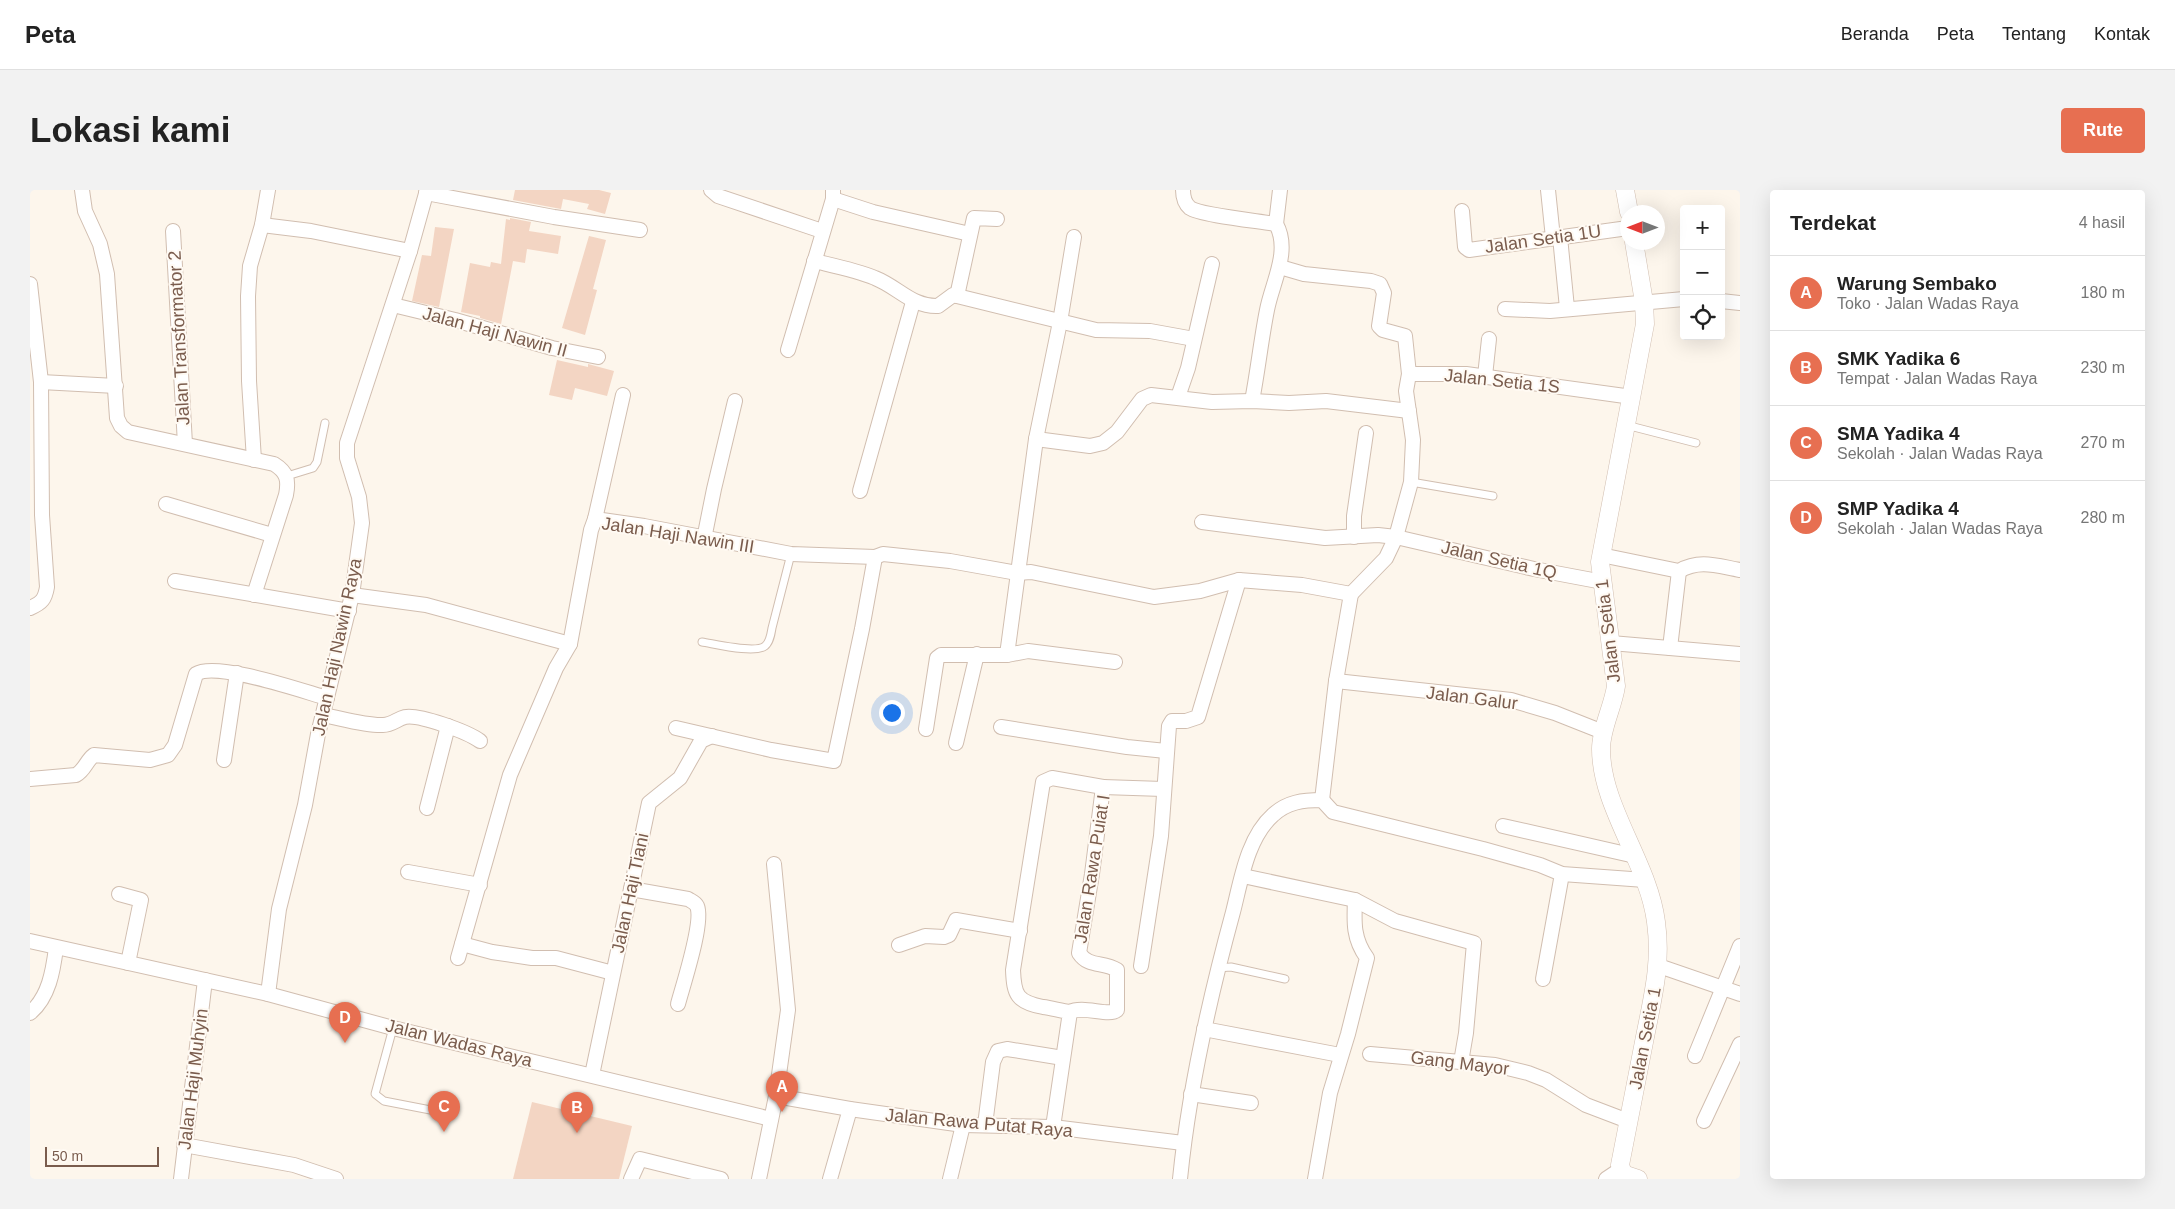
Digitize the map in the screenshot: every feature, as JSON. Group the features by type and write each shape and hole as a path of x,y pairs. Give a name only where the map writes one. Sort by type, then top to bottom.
{"street":[{"path":"82,190 85,211 100,244 107,274 120,426 128,432 274,464 282,469 287,476 286,495 254,595"},
{"path":"254,460 249,381 248,296 250,266 261,229 268,190"},
{"path":"711,190 718,196 822,231"},
{"path":"1183,190 1183,198 1190,209 1204,213 1276,224"},
{"path":"1252,400 1267,309 1280,267 1280,236 1276,224 1280,190"},
{"path":"1548,190 1567,308"},
{"path":"1625,190 1628,205"},
{"path":"427,192 554,217 640,230"},
{"name":"Jalan Haji Nawin Raya","path":"268,994 279,909 305,805 323,715 352,595 362,523 359,497 347,458 347,443 393,305 427,192"},
{"path":"788,350 833,194 873,212 970,234"},
{"name":"Jalan Setia 1U","path":"1462,211 1465,247 1469,250 1620,229"},
{"path":"957,296 974,218 997,219"},
{"path":"261,229 311,231 410,251"},
{"name":"Jalan Transformator 2","path":"173,231 185,444"},
{"path":"1007,655 1036,439 1060,322 1074,237"},
{"name":"Jalan Setia 1","path":"1621,1169 1628,1121 1659,966 1656,922 1645,880 1607,784 1602,766 1601,748 1614,701 1616,686 1601,555 1645,324 1644,302 1635,250"},
{"path":"814,261 878,279 913,302 924,306 938,306 953,296 957,296 1096,330 1150,331 1194,339"},
{"path":"1178,397 1188,368 1212,264"},
{"path":"1280,267 1304,274 1371,281 1380,284 1384,293 1379,326 1383,330 1405,336 1409,374 1406,392 1413,440 1411,482 1396,537 1386,558 1367,580 1351,594 1336,681 1322,800"},
{"path":"30,284 41,382 36,418 47,587 45,598 38,605 30,608"},
{"path":"1505,309 1550,311 1680,299"},
{"path":"1725,301 1740,303"},
{"path":"860,491 913,302"},
{"name":"Jalan Haji Nawin II","path":"393,305 455,320 552,348 598,357"},
{"path":"1485,376 1489,339"},
{"name":"Jalan Setia 1S","path":"1409,374 1466,374 1632,396"},
{"path":"41,382 116,386"},
{"path":"595,519 623,395"},
{"path":"1036,439 1090,446 1103,444 1117,432 1142,398 1151,395 1212,402 1252,400 1289,403 1326,400 1409,411"},
{"path":"704,539 735,401"},
{"path":"1354,537 1354,516 1366,433"},
{"path":"166,504 272,535"},
{"name":"Jalan Haji Nawin III","path":"458,958 510,774 556,668 570,644 591,530 595,519 644,526 704,539 791,554 875,557 883,554 950,561 1017,573 1031,572 1154,596 1200,591 1239,580"},
{"name":"Jalan Setia 1Q","path":"1202,522 1325,538 1378,535 1396,537 1534,569 1603,582"},
{"path":"1601,555 1679,571 1699,563 1740,570"},
{"path":"676,728 771,750 834,761 875,557"},
{"path":"1670,648 1679,571"},
{"path":"1141,966 1161,836 1166,750 1170,723 1198,717 1239,580 1302,585 1351,594"},
{"path":"175,581 349,611"},
{"path":"352,595 426,605 570,644"},
{"path":"1611,643 1740,654"},
{"path":"926,729 937,658 944,654 1007,655 1028,651 1115,662"},
{"path":"956,744 976,654"},
{"path":"30,779 76,775 82,772 90,758 94,755 150,760 168,755 174,745 196,674 201,670 237,673 327,698"},
{"path":"224,760 237,673"},
{"name":"Jalan Galur","path":"1336,681 1511,700 1556,713 1604,732"},
{"path":"323,715 383,726 412,716 448,726 472,735 480,741"},
{"path":"427,808 448,726"},
{"path":"1001,727 1127,747 1166,750"},
{"name":"Jalan Haji Tiani","path":"592,1075 649,803 680,778 701,742 712,736"},
{"path":"899,945 925,936 944,937 949,935 956,920 1020,931 1043,782 1052,778 1103,787"},
{"name":"Jalan Rawa Puiat I","path":"1020,931 1013,970 1015,991 1020,999 1030,1005 1070,1012 1076,1009 1111,1013 1117,1010 1117,970 1113,967 1089,963 1079,953 1092,874 1103,787 1163,790"},
{"path":"1180,1179 1191,1094 1217,968 1256,837 1272,815 1286,806 1301,800 1322,800 1333,812 1482,849 1540,865 1562,874 1645,880"},
{"path":"1503,826 1635,856"},
{"path":"759,1179 776,1096 788,1010 774,864"},
{"path":"408,872 480,885"},
{"path":"1543,979 1562,874"},
{"path":"1243,876 1355,900 1395,921 1474,943 1461,1062"},
{"path":"631,890 688,899 694,902 697,907 699,916 693,948 678,1004"},
{"path":"119,894 141,900 128,963"},
{"path":"1314,1179 1330,1093 1367,958 1360,948 1354,928 1355,900"},
{"name":"Jalan Wadas Raya","path":"30,941 268,994 393,1028 771,1118"},
{"path":"462,944 492,952 532,958 556,958 613,973"},
{"path":"1694,1056 1740,946"},
{"path":"30,1013 37,1007 46,993 53,970 56,948"},
{"path":"1659,966 1740,994"},
{"name":"Jalan Haji Muhyin","path":"182,1179 184,1145 205,980"},
{"path":"1053,1127 1070,1012"},
{"path":"1204,1029 1340,1055"},
{"path":"1704,1121 1740,1044"},
{"path":"985,1125 993,1062 998,1051 1007,1049 1063,1058"},
{"name":"Gang Mayor","path":"1370,1054 1495,1065 1537,1076 1586,1105 1628,1121"},
{"path":"1191,1094 1251,1103"},
{"name":"Jalan Rawa Putat Raya","path":"776,1096 850,1109 963,1125 1053,1127 1121,1137 1184,1143"},
{"path":"830,1179 850,1109"},
{"path":"950,1179 963,1125"},
{"path":"184,1145 294,1165 336,1179"},
{"path":"632,1179 640,1159 721,1179"},
{"path":"1606,1179 1621,1169 1627,1176 1638,1179"}],"lane":[{"path":"287,476 313,468 317,462 325,423"},
{"path":"1626,424 1696,443"},
{"path":"1411,482 1493,496"},
{"path":"702,642 756,650 764,647 769,640 791,554"},
{"path":"1217,968 1232,968 1285,979"},
{"path":"393,1028 375,1094 384,1101 451,1114"}],"building":[{"path":"515,190 599,190 611,193 605,214 587,209 589,204 563,199 561,209 513,200"},
{"path":"510,218 531,222 529,231 561,236 558,254 527,249 525,263 513,261 501,324 480,318 480,316 461,312 470,263 490,267 491,262 501,264 506,219 510,220"},
{"path":"435,227 454,229 439,307 412,301 422,255 431,256"},
{"path":"589,236 606,240 593,289 597,290 585,335 562,328"},
{"path":"557,360 588,367 588,364 614,371 607,396 575,388 572,400 549,395"},
{"path":"532,1102 632,1126 619,1179 513,1179"}],"place":[{"name":"SMP Yadika 4","path":"345,1043"},
{"name":"Warung Sembako","path":"782,1112"},
{"name":"SMA Yadika 4","path":"444,1132"},
{"name":"SMK Yadika 6","path":"577,1133"}]}
